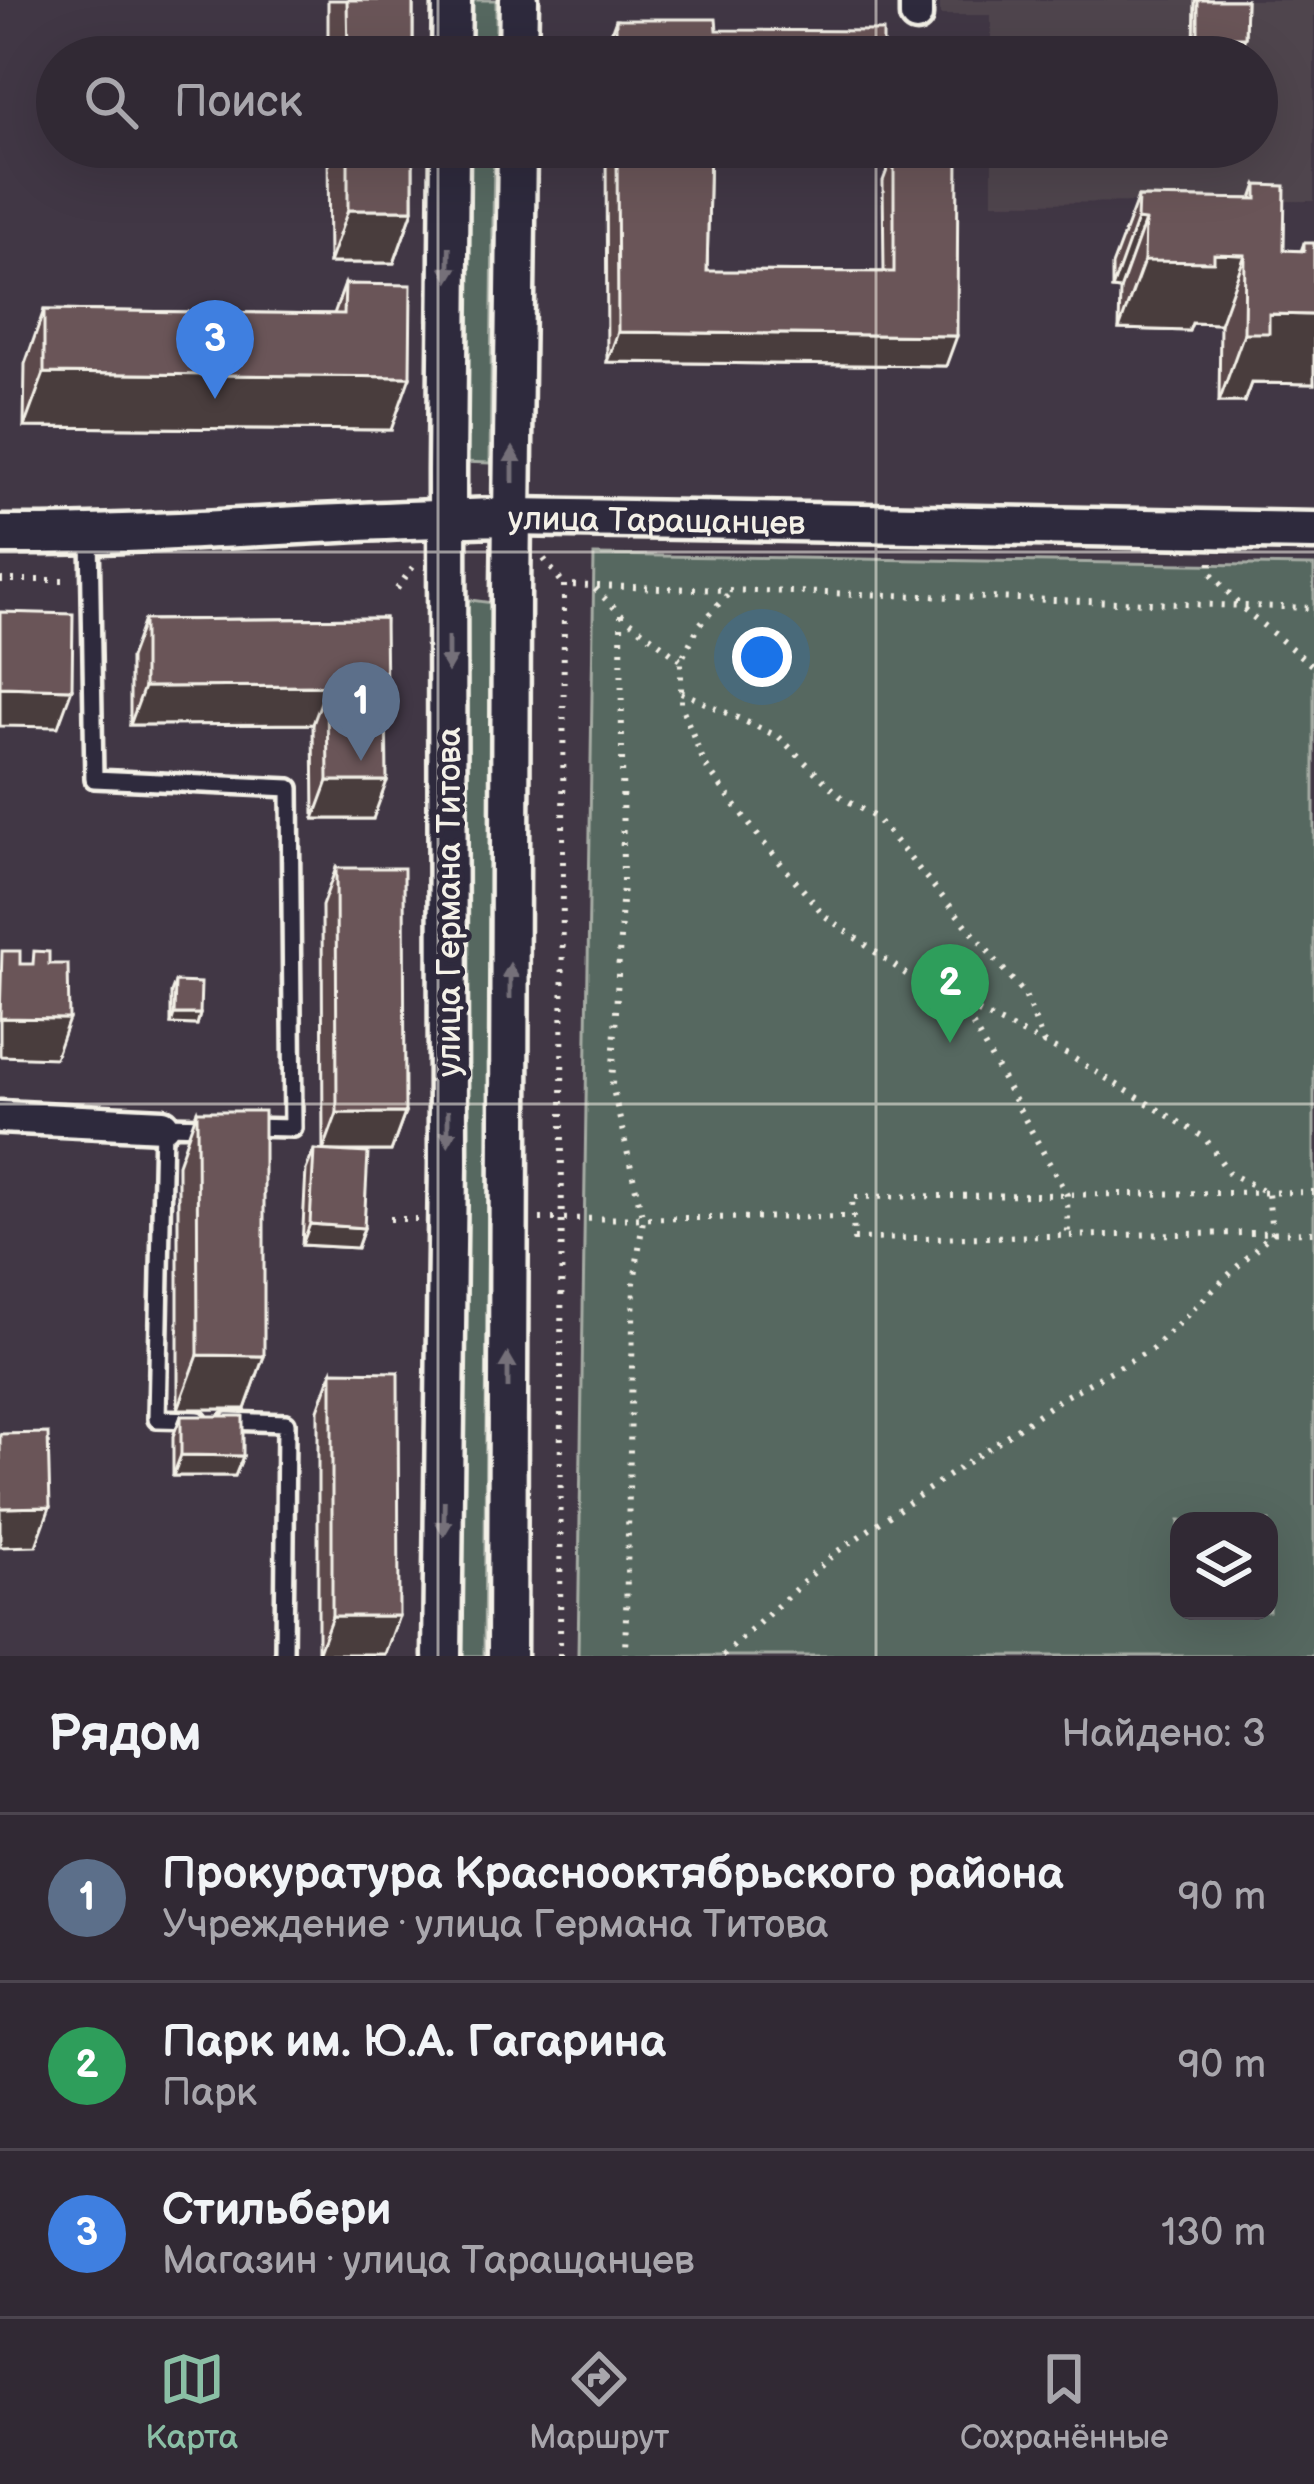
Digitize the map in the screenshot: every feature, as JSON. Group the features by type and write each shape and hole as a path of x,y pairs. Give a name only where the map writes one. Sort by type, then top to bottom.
{"street":[{"path":"451,36 452,0"},
{"path":"518,36 519,0"},
{"name":"улица Германа Титова","path":"442,1656 450,168"},
{"name":"улица Германа Титова","path":"507,1656 517,168"},
{"name":"улица Таращанцев","path":"0,535 448,518 1314,530"},
{"path":"0,1118 163,1125"}],"lane":[{"path":"90,535 94,779 290,788 293,1128 163,1125 157,1419 286,1423 284,1656"}],"path":[{"path":"1210,529 1211,573 1241,608 1314,667"},
{"path":"0,580 91,580"},
{"path":"560,1656 564,585 1314,608"},
{"path":"593,587 681,660"},
{"path":"730,591 700,624 681,660 681,704 705,765 825,916 920,984 1068,1055 1205,1138 1228,1173 1268,1193"},
{"path":"621,614 623,883 612,1084 643,1220 634,1282 625,1656"},
{"path":"681,692 779,737 841,796 876,818 1024,995 1044,1044"},
{"path":"961,1004 1067,1195 1068,1236"},
{"path":"1314,1192 852,1197 854,1239 1314,1232"},
{"path":"1268,1193 1272,1233"},
{"path":"623,1220 854,1217"},
{"path":"723,1656 835,1553 1062,1398 1152,1349 1272,1233"}],"shaded area":[{"path":"940,0 1314,0 1314,201 992,203 992,168 1278,168 1278,36 991,36 991,15 940,15"}],"green space":[{"path":"464,0 496,0 496,36 464,36"},
{"path":"463,168 494,168 490,463 461,462"},
{"path":"594,555 1314,566 1314,1656 578,1656"},
{"path":"463,599 493,603 484,1656 455,1656"}],"building":[{"path":"347,0 413,0 413,36 348,36"},
{"path":"1198,0 1246,0 1245,36 1198,36"},
{"path":"616,19 716,19 717,30 883,31 883,36 616,36"},
{"path":"348,168 413,168 413,210 348,210"},
{"path":"617,168 709,168 707,271 894,272 894,168 958,168 957,336 618,332"},
{"path":"1257,185 1285,186 1284,250 1304,251 1304,243 1314,243 1314,315 1269,314 1269,333 1244,333 1245,255 1214,254 1214,262 1144,261 1145,221 1137,220 1138,197 1257,199"},
{"path":"345,284 411,285 410,377 44,373 44,310 344,314"},
{"path":"0,612 73,614 72,689 0,687"},
{"path":"385,618 387,781 328,781 327,686 144,687 144,620"},
{"path":"336,868 404,868 405,1113 337,1113"},
{"path":"2,951 20,951 20,964 33,964 34,951 49,952 49,964 68,964 69,1019 0,1018"},
{"path":"175,982 201,983 200,1014 174,1014"},
{"path":"197,1111 264,1111 264,1356 198,1355"},
{"path":"314,1150 368,1153 364,1228 310,1224"},
{"path":"332,1371 398,1372 399,1616 332,1616"},
{"path":"181,1416 243,1416 243,1456 181,1455"},
{"path":"48,1433 50,1507 0,1508 0,1434"}],"place":[{"name":"Стильбери","path":"215,399"},
{"name":"Прокуратура Краснооктябрьского района","path":"361,761"},
{"name":"Парк им. Ю.А. Гагарина","path":"950,1043"}]}
